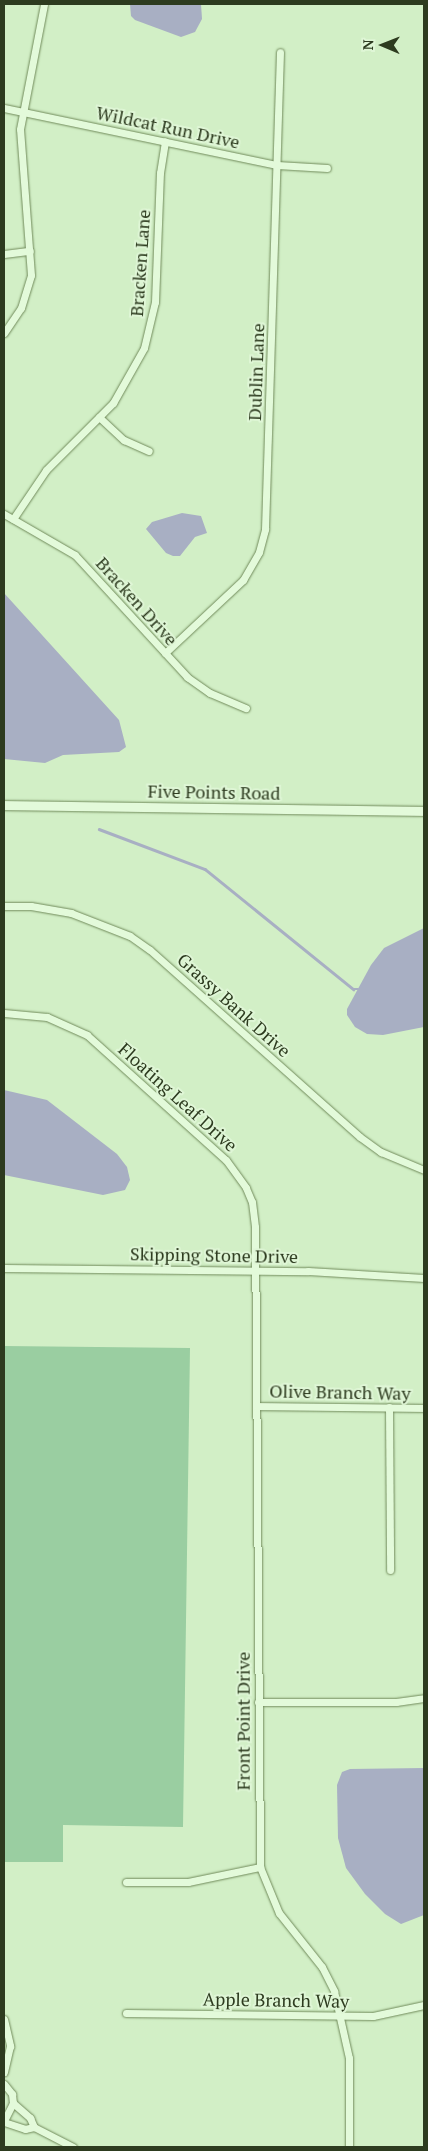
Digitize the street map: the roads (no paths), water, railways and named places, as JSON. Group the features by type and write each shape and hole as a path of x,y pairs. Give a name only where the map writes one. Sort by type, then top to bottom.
{"street":[{"path":"4,334 17,316 27,294 30,251 20,154 22,112 44,4"},
{"name":"Dublin Lane","path":"165,653 238,587 252,566 263,540 280,52"},
{"name":"Wildcat Run Drive","path":"4,108 277,164 326,168"},
{"name":"Bracken Lane","path":"13,519 41,476 99,417 130,376 152,320 156,292 160,173 165,142"},
{"path":"4,254 30,251"},
{"path":"99,417 128,443 149,452"},
{"name":"Bracken Drive","path":"4,514 75,555 165,653 201,687 246,708"},
{"name":"Five Points Road","path":"4,805 424,811"},
{"name":"Grassy Bank Drive","path":"4,906 30,906 71,913 100,922 130,936 150,950 360,1137 381,1152 424,1170"},
{"name":"Floating Leaf Drive","path":"4,1013 34,1014 74,1027 226,1160 246,1188 252,1202 256,1271"},
{"name":"Skipping Stone Drive","path":"4,1268 308,1271 424,1278"},
{"name":"Front Point Drive","path":"256,1271 260,1867 279,1913 330,1980 341,2016 350,2072 349,2147"},
{"name":"Olive Branch Way","path":"256,1406 424,1408"},
{"path":"389,1407 390,1570"},
{"path":"258,1702 396,1702 424,1698"},
{"path":"126,1882 188,1882 260,1867"},
{"name":"Apple Branch Way","path":"126,2013 341,2016 397,2014 424,2005"},
{"path":"4,2019 10,2046 4,2072"},
{"path":"4,2084 10,2090 13,2103 30,2118 34,2127 73,2147"},
{"path":"13,2103 4,2121 26,2129 34,2127"}],"water":[{"path":"130,4 201,4 202,19 195,32 181,37 135,20 131,16"},
{"path":"182,513 201,516 207,533 195,537 180,556 173,556 166,553 146,529 152,522"},
{"path":"4,593 119,720 126,747 119,752 63,755 45,763 4,759"},
{"path":"424,928 424,1027 383,1035 367,1034 355,1027 347,1015 347,1009 371,965 384,948"},
{"path":"4,1090 47,1100 117,1154 127,1167 130,1180 125,1190 103,1195 4,1175"},
{"path":"424,1768 424,1915 401,1924 385,1914 365,1894 346,1868 338,1838 337,1785 342,1772 350,1769"}],"waterway":[{"path":"99,829 205,869 353,989 358,989"}]}
